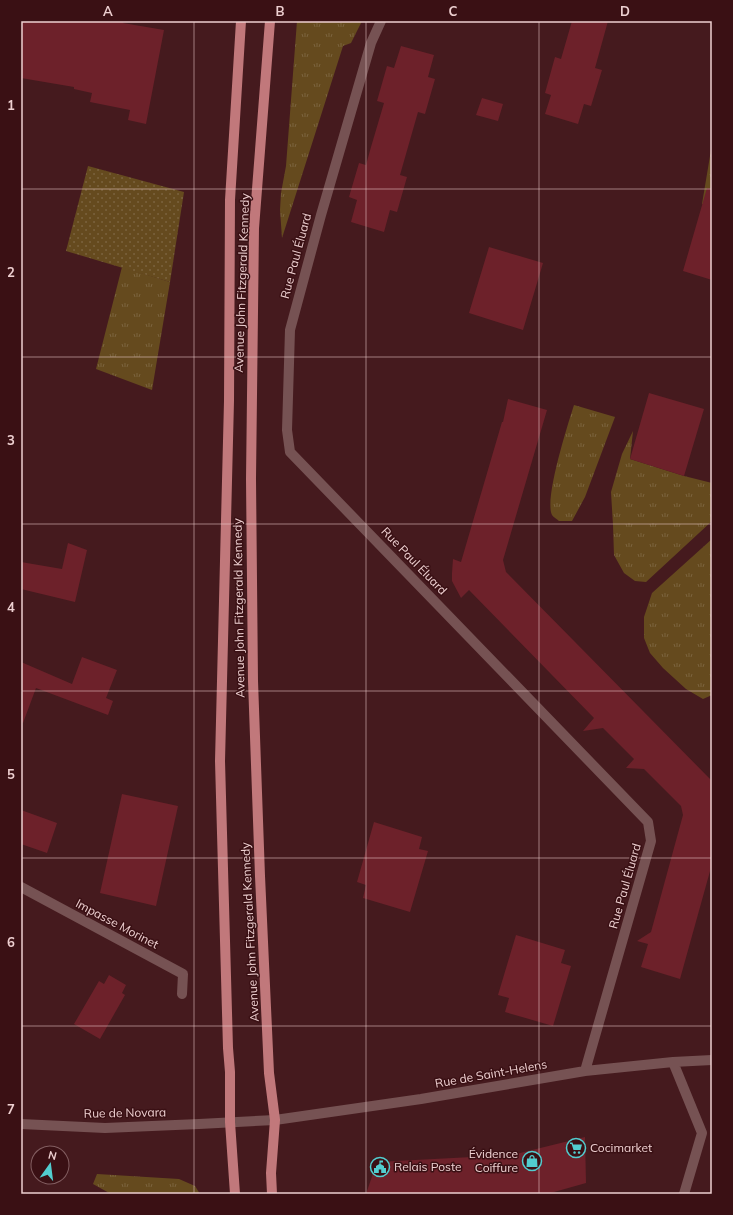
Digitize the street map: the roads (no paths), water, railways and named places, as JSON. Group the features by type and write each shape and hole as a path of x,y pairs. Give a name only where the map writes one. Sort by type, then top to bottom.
{"main road":[{"name":"Avenue John Fitzgerald Kennedy","path":"235,1194 230,1122 230,1072 228,1048 220,761 228,409 230,200 240,21"},
{"name":"Avenue John Fitzgerald Kennedy","path":"270,21 254,228 251,479 253,682 269,1073 274,1120 271,1173 272,1194"}],"street":[{"name":"Rue Paul Éluard","path":"381,21 371,43 321,215 290,330 287,430 290,452 648,822 652,841 585,1071"},
{"name":"Impasse Morinet","path":"21,887 182,974 182,994"},
{"name":"Rue de Saint-Helens","path":"230,1122 274,1120 421,1099 585,1071 673,1062 712,1060"},
{"path":"673,1062 707,1133 684,1194"},
{"name":"Rue de Novara","path":"21,1124 105,1128 230,1122"}],"place":[{"name":"Cocimarket","path":"576,1148"},
{"name":"Évidence Coiffure","path":"532,1161"},
{"name":"Relais Poste","path":"380,1167"}]}
